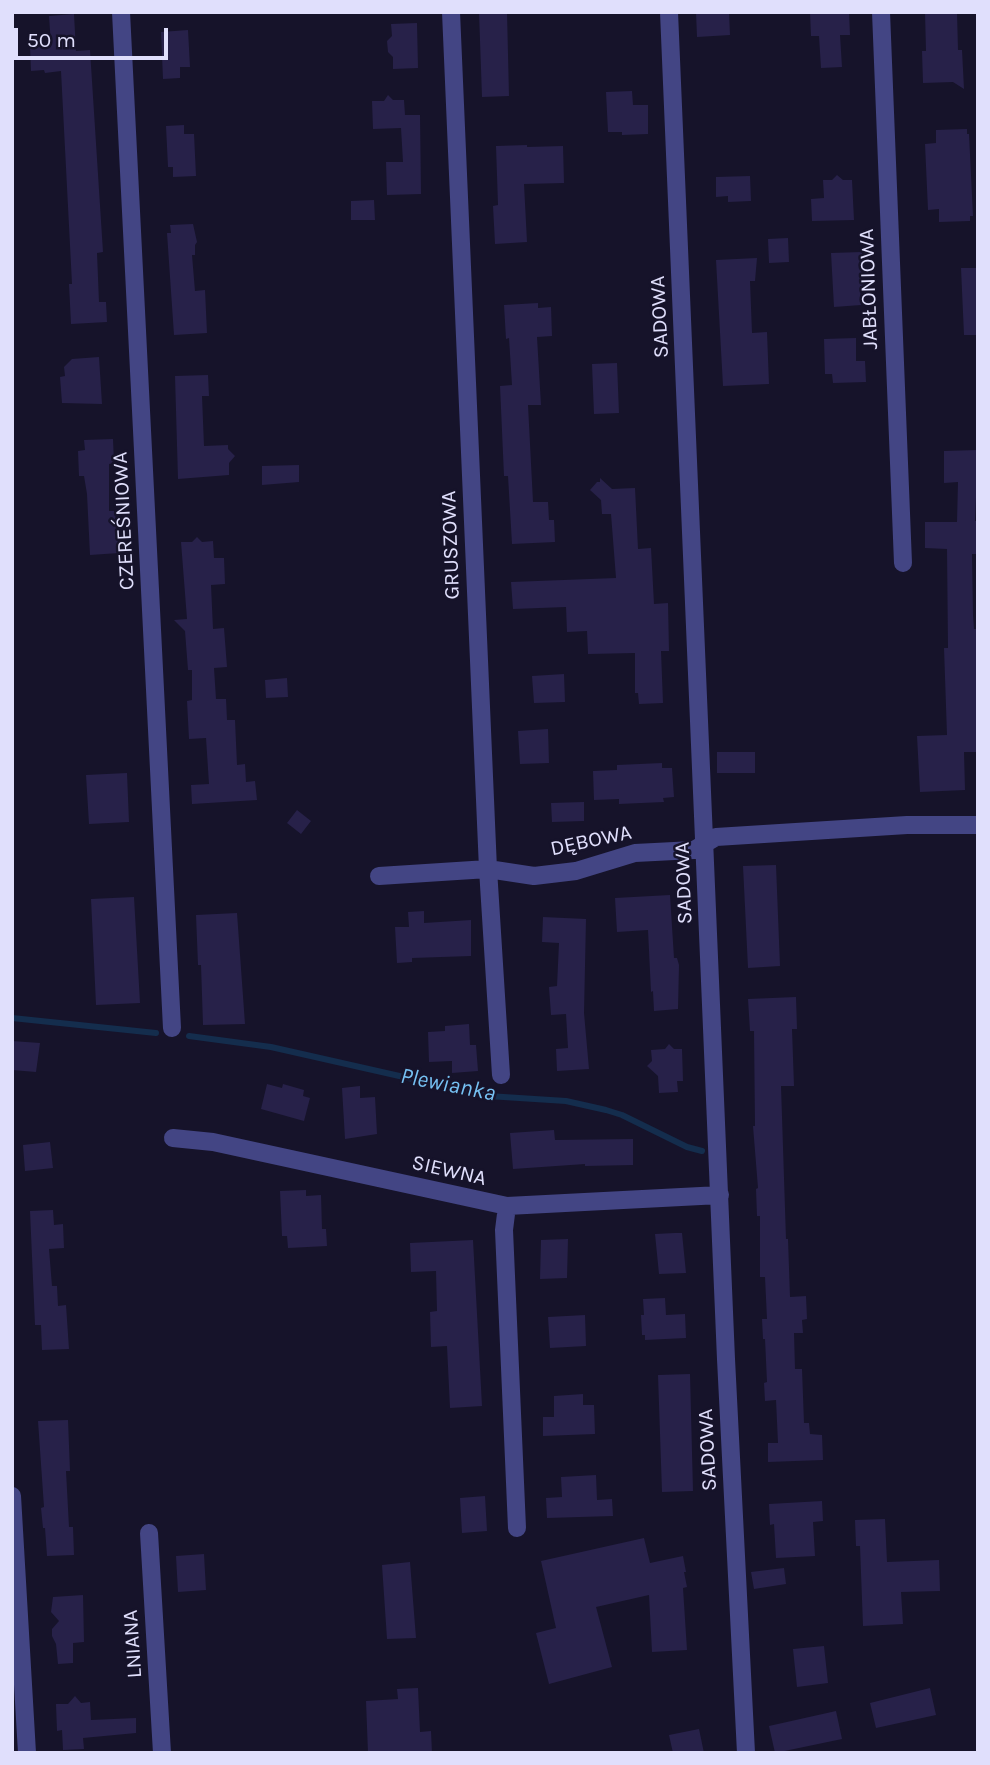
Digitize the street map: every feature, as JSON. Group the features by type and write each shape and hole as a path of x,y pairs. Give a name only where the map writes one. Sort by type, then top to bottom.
{"street":[{"name":"CZEREŚNIOWA","path":"121,12 172,1028"},
{"name":"GRUSZOWA","path":"451,12 488,869 501,1075"},
{"name":"SADOWA","path":"669,12 746,1753"},
{"name":"JABŁONIOWA","path":"881,12 903,563"},
{"name":"DĘBOWA","path":"379,876 488,869 534,876 576,871 635,853 694,850 716,837 907,825 978,825"},
{"name":"SIEWNA","path":"173,1138 212,1142 507,1206 720,1195"},
{"path":"507,1206 504,1230 517,1528"},
{"path":"12,1496 18,1716 27,1753"},
{"name":"LNIANA","path":"149,1533 162,1753"}],"building":[{"path":"479,12 507,12 509,96 482,97"},
{"path":"696,12 729,12 730,35 697,37"},
{"path":"810,12 849,12 850,35 840,35 842,67 821,68 819,36 811,36"},
{"path":"925,12 957,12 958,50 962,50 964,89 953,82 923,83"},
{"path":"74,14 76,51 90,50 103,252 97,253 99,302 106,302 107,322 71,324 69,284 72,284 61,71 31,71 30,46 51,45 49,16"},
{"path":"417,23 418,68 393,69 393,57 388,52 387,41 392,36 391,24"},
{"path":"188,30 190,67 180,67 180,78 163,79 161,32"},
{"path":"632,91 633,105 648,105 648,134 622,135 622,132 608,132 606,92"},
{"path":"388,95 393,100 404,100 405,115 420,115 421,194 387,195 386,162 403,162 401,128 373,129 372,101 384,101"},
{"path":"184,125 184,134 194,134 196,176 173,177 173,167 168,167 166,126"},
{"path":"967,129 973,216 970,216 970,221 939,222 939,209 928,210 925,144 936,143 936,130"},
{"path":"496,146 563,146 564,183 524,184 527,242 495,244 493,206 498,205"},
{"path":"837,175 843,180 852,180 854,220 812,221 811,199 824,198 823,180 832,180"},
{"path":"750,176 751,201 728,202 728,196 716,197 716,177"},
{"path":"374,200 375,220 351,220 351,201"},
{"path":"193,224 197,242 195,255 192,255 195,291 205,290 207,333 174,335 167,233 171,233 170,225"},
{"path":"788,238 789,262 769,263 768,239"},
{"path":"862,252 861,305 834,307 831,253"},
{"path":"757,258 755,281 750,281 752,333 767,332 769,384 723,386 716,260"},
{"path":"961,268 978,268 978,335 964,335"},
{"path":"538,303 538,308 551,307 552,336 537,337 541,405 528,405 533,502 548,502 549,520 554,520 555,542 512,544 508,476 504,476 500,386 512,385 504,305"},
{"path":"856,338 856,361 865,361 866,382 833,383 832,374 825,374 824,339"},
{"path":"99,357 102,404 62,403 60,377 65,376 64,367 72,359"},
{"path":"617,363 619,413 594,414 592,364"},
{"path":"208,375 209,396 202,396 204,446 228,445 228,449 235,456 229,463 229,475 178,479 175,376"},
{"path":"113,439 114,463 109,464 109,511 115,511 118,521 119,553 90,555 87,494 84,476 79,476 78,451 85,450 84,440"},
{"path":"978,450 975,521 978,521 978,554 972,554 974,629 978,629 978,752 964,752 965,790 920,792 917,736 947,735 944,648 948,648 947,549 925,548 925,522 957,522 958,482 944,483 944,451"},
{"path":"299,465 299,482 262,485 262,466"},
{"path":"600,478 612,489 635,488 638,549 651,548 654,604 668,603 669,651 661,651 663,703 639,704 638,693 635,693 635,653 588,654 587,631 567,632 566,607 513,609 511,582 616,578 611,514 602,514 601,500 590,490 600,482"},
{"path":"197,537 202,542 213,541 214,558 224,558 225,584 211,585 213,629 224,628 227,667 214,668 216,699 226,699 227,720 235,720 237,765 245,764 246,782 255,781 257,800 192,804 191,785 209,784 206,738 189,739 187,701 192,700 192,670 188,670 185,631 174,620 187,619 181,542 192,542"},
{"path":"564,674 565,702 534,703 532,676"},
{"path":"287,678 288,697 266,698 265,680"},
{"path":"548,729 549,763 520,764 518,731"},
{"path":"717,752 755,752 755,773 717,773"},
{"path":"662,763 662,768 672,768 674,797 663,798 664,802 619,804 619,799 594,800 593,771 617,770 617,765"},
{"path":"127,773 129,822 89,824 86,775"},
{"path":"584,802 584,821 552,822 551,803"},
{"path":"297,810 311,821 301,834 287,823"},
{"path":"776,865 780,966 748,968 743,866"},
{"path":"670,895 674,958 677,958 679,965 678,1009 654,1011 648,930 617,932 615,898"},
{"path":"134,897 140,1003 96,1005 91,899"},
{"path":"424,911 424,923 471,920 471,956 412,958 412,962 397,963 395,927 409,927 408,912"},
{"path":"237,913 245,1024 203,1025 196,915"},
{"path":"543,917 586,919 584,1013 589,1069 557,1071 556,1049 568,1048 566,1014 551,1015 549,987 557,986 559,943 542,942"},
{"path":"796,997 797,1029 792,1029 794,1086 781,1086 786,1239 790,1297 806,1296 807,1319 802,1320 803,1333 794,1333 795,1369 802,1369 804,1423 809,1423 810,1434 822,1435 823,1460 768,1462 768,1443 778,1443 776,1400 765,1401 764,1383 767,1382 762,1319 767,1319 765,1277 760,1277 760,1216 757,1216 758,1188 753,1126 754,1031 750,1031 748,999"},
{"path":"469,1024 470,1045 476,1045 478,1071 452,1073 452,1061 429,1062 428,1032 445,1031 445,1026"},
{"path":"12,1041 40,1043 36,1072 12,1070"},
{"path":"669,1044 674,1049 682,1049 683,1081 677,1081 678,1092 659,1093 658,1076 647,1066 652,1061 651,1050 665,1049"},
{"path":"267,1084 282,1088 283,1084 304,1090 303,1096 310,1098 304,1121 261,1109"},
{"path":"360,1086 360,1098 375,1097 377,1134 345,1139 342,1088"},
{"path":"554,1130 555,1140 633,1139 633,1165 585,1164 513,1169 510,1133"},
{"path":"50,1142 53,1168 25,1171 23,1145"},
{"path":"306,1190 306,1196 321,1195 322,1229 326,1229 327,1246 288,1248 287,1236 282,1236 280,1191"},
{"path":"53,1210 54,1225 63,1224 64,1248 49,1249 52,1286 57,1286 58,1306 66,1305 69,1349 42,1350 41,1325 35,1325 30,1211"},
{"path":"682,1233 686,1273 659,1274 655,1234"},
{"path":"568,1239 567,1278 540,1279 541,1240"},
{"path":"473,1240 482,1406 450,1408 447,1346 431,1347 430,1312 437,1311 436,1271 411,1272 410,1243"},
{"path":"665,1298 666,1315 685,1314 686,1338 645,1340 645,1335 642,1335 641,1315 644,1315 643,1299"},
{"path":"585,1315 586,1346 550,1348 548,1317"},
{"path":"690,1374 693,1491 662,1492 658,1375"},
{"path":"583,1394 583,1405 594,1405 595,1434 543,1436 543,1417 554,1417 554,1396"},
{"path":"68,1420 70,1471 66,1471 69,1527 73,1527 74,1555 47,1556 41,1508 44,1507 38,1421"},
{"path":"596,1475 597,1500 612,1499 613,1516 547,1518 546,1498 562,1497 561,1477"},
{"path":"485,1496 487,1531 462,1533 460,1498"},
{"path":"822,1501 823,1521 813,1522 815,1556 776,1558 774,1524 770,1525 769,1504"},
{"path":"885,1519 887,1562 939,1560 940,1591 901,1592 903,1624 863,1626 860,1546 856,1546 855,1520"},
{"path":"644,1538 650,1563 683,1556 687,1587 683,1588 687,1650 652,1652 649,1595 596,1607 612,1667 549,1684 536,1633 556,1628 541,1561"},
{"path":"204,1554 206,1590 178,1592 176,1556"},
{"path":"410,1562 416,1638 387,1639 382,1565"},
{"path":"784,1568 786,1584 754,1589 751,1572"},
{"path":"83,1595 84,1642 73,1643 73,1663 58,1664 52,1629 59,1621 51,1612 53,1597"},
{"path":"824,1646 828,1683 797,1687 793,1649"},
{"path":"418,1688 420,1732 431,1731 432,1753 368,1753 366,1701 398,1699 397,1689"},
{"path":"930,1688 936,1715 876,1728 870,1703"},
{"path":"75,1696 81,1703 90,1702 91,1720 136,1718 136,1733 83,1738 84,1749 63,1750 62,1730 57,1731 56,1704 68,1704"},
{"path":"836,1711 842,1739 775,1753 769,1726"},
{"path":"699,1729 704,1753 673,1753 669,1735"}],"waterway":[{"name":"Plewianka","path":"12,1018 156,1033"},
{"name":"Plewianka","path":"189,1036 271,1047 488,1096 566,1101 622,1115 687,1147 702,1151"}]}
